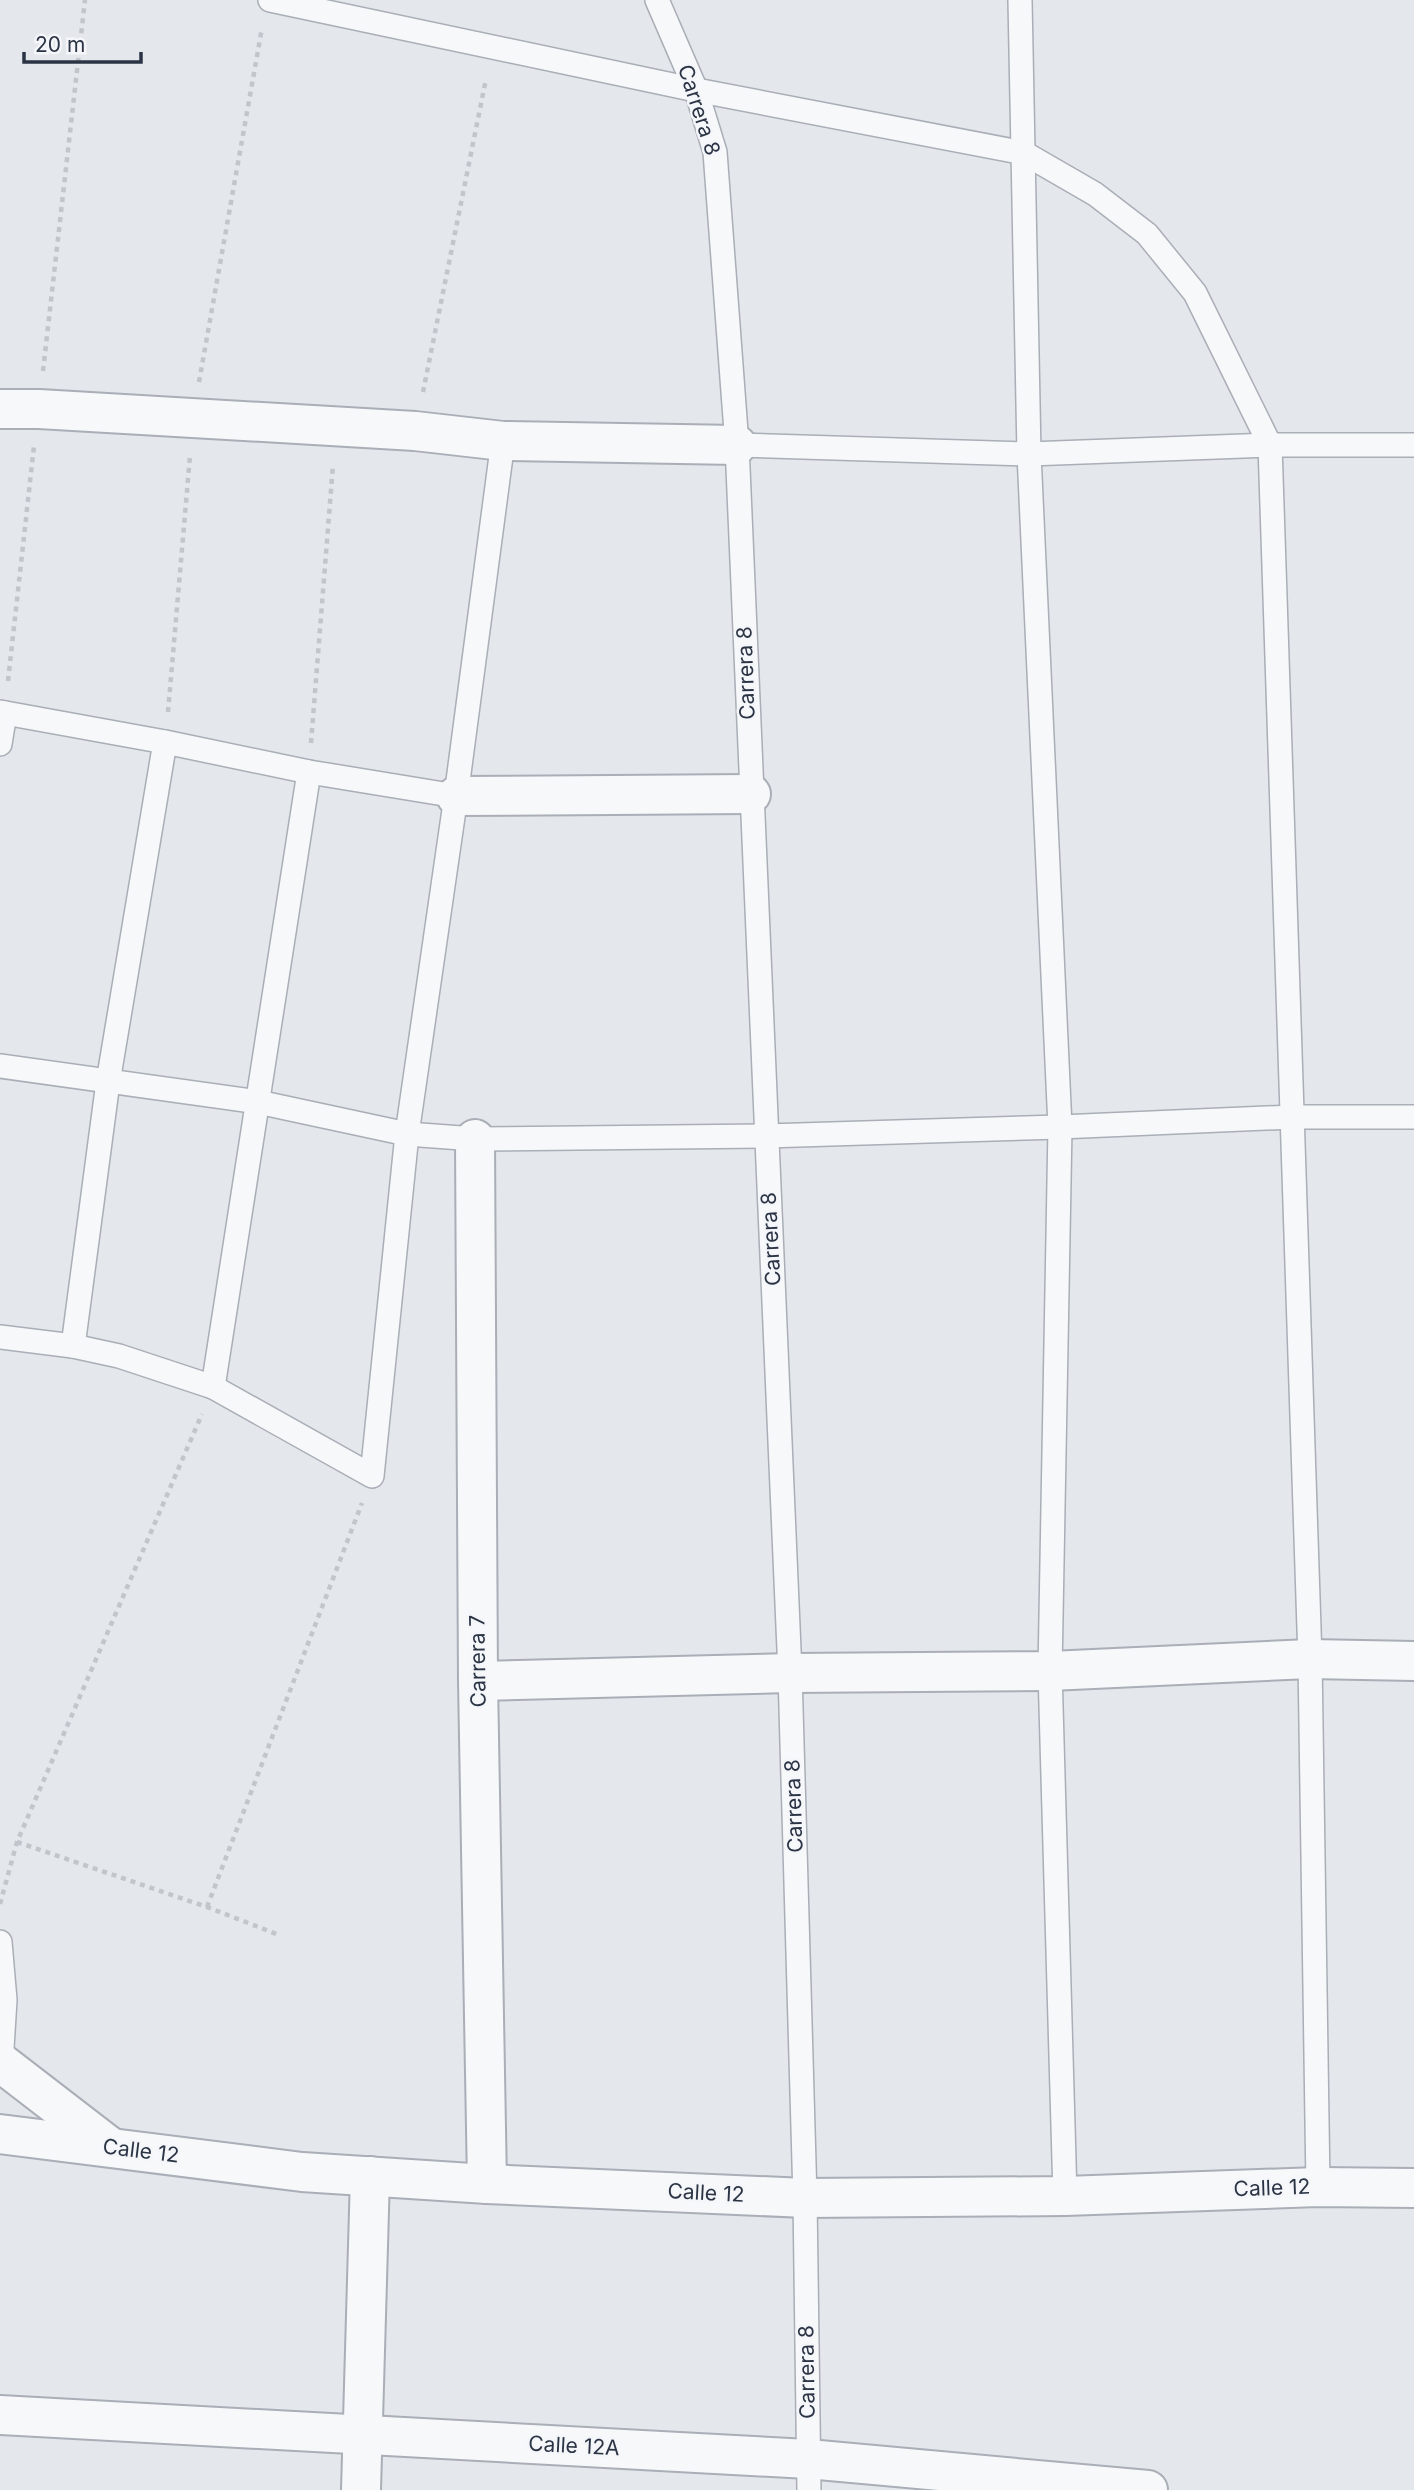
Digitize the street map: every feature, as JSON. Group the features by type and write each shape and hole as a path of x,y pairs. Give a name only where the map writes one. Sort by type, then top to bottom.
{"street":[{"path":"0,409 337,426 503,441 737,445"},
{"path":"456,796 751,794"},
{"name":"Carrera 7","path":"475,1139 478,1681 488,2183"},
{"path":"478,1681 1050,1671 1310,1659 1414,1661"},
{"path":"0,2066 109,2146"},
{"name":"Calle 12","path":"0,2134 302,2172 805,2198 1065,2196 1318,2187 1414,2188"},
{"path":"361,2490 370,2176"},
{"name":"Calle 12A","path":"0,2414 364,2434 808,2474 1148,2490"}],"lane":[{"path":"270,0 696,90 1024,153 1096,194 1147,234 1195,293 1270,445 1310,1659 1318,2187"},
{"name":"Carrera 8","path":"657,0 696,90 715,152 737,445 790,1674 805,2198 808,2474"},
{"path":"1020,0 1029,454 1060,1127 1050,1671 1065,2196"},
{"path":"0,1337 72,1346 119,1356 213,1387 372,1476 407,1134 456,796 503,441"},
{"path":"737,445 1029,454 1270,445 1414,445"},
{"path":"0,744 2,712 309,772 456,796"},
{"path":"72,1346 108,1082 165,742"},
{"path":"213,1387 309,772"},
{"path":"0,1066 258,1102 407,1134 475,1139 766,1136 1292,1117 1414,1117"},
{"path":"0,1942 5,2000 0,2066"}],"path":[{"path":"2,712 85,0"},
{"path":"165,742 193,419 263,27"},
{"path":"415,431 493,47"},
{"path":"309,772 337,426"},
{"path":"0,1904 17,1842 213,1387"},
{"path":"207,1907 372,1476"},
{"path":"17,1842 207,1907 279,1935"}]}
